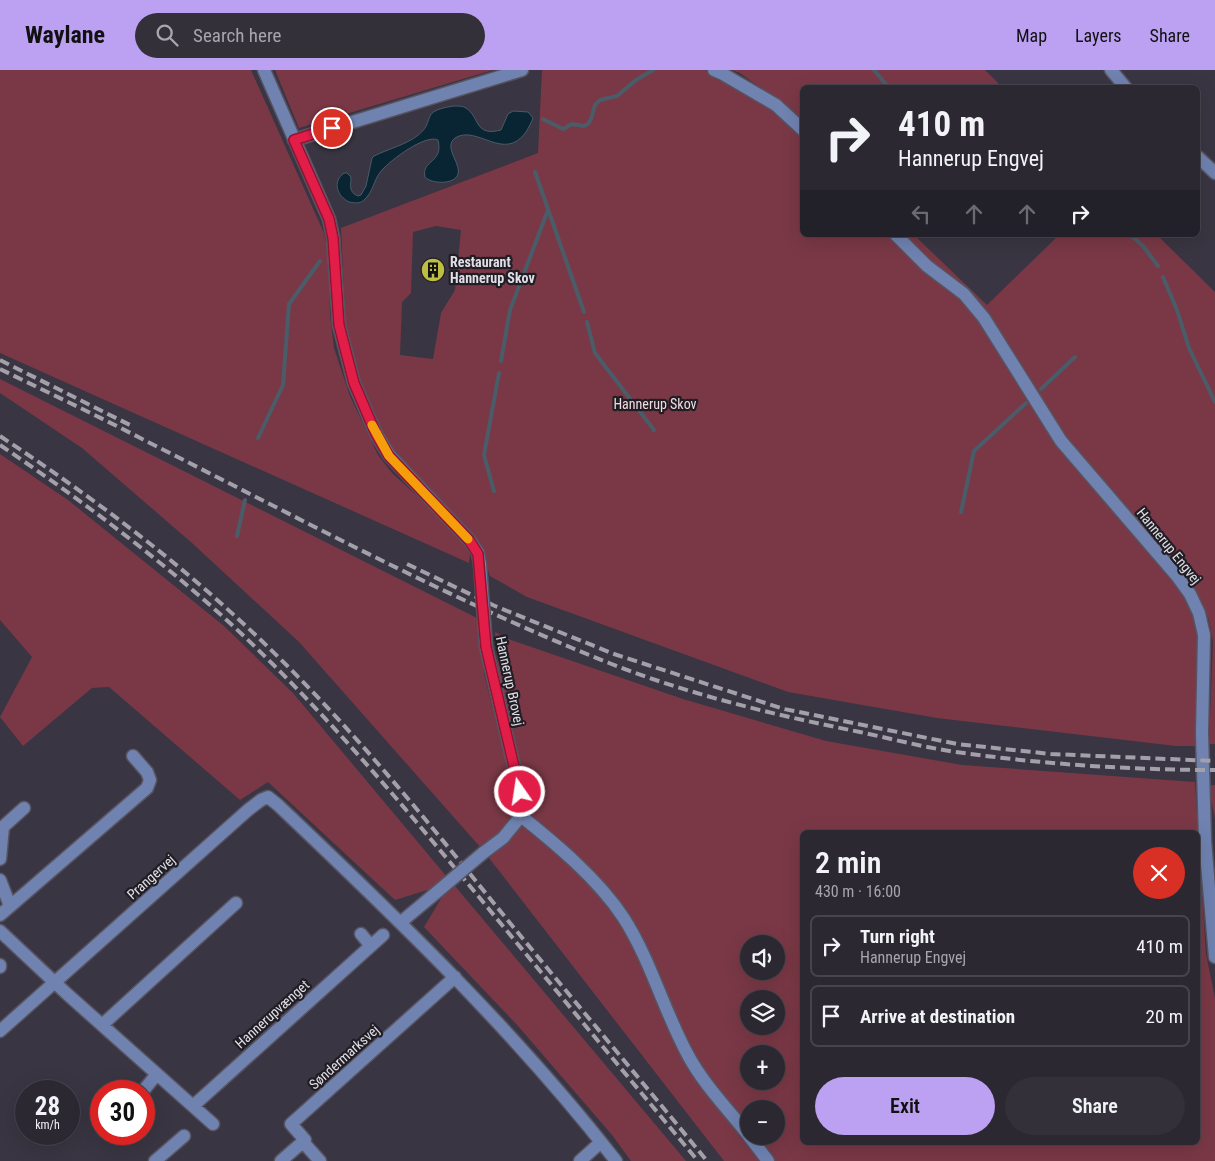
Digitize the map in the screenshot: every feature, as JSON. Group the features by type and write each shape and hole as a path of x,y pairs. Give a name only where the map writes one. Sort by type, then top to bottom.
{"street":[{"name":"Hannerup Brovej","path":"264,70 329,219 333,238 339,325 354,383 376,434 389,456 469,540 478,554 486,647 520,792 521,816"},
{"path":"294,140 522,70"},
{"path":"714,70 776,105 800,127"},
{"path":"1111,70 1124,85"},
{"path":"1200,159 1215,173"},
{"name":"Hannerup Engvej","path":"898,237 927,266 964,294 984,318 1061,441 1177,576 1190,594 1199,613 1204,635 1202,732 1205,841 1215,957"},
{"path":"5,910 147,788 150,780 147,772 132,756"},
{"name":"Prangervej","path":"0,1031 260,800 268,798 278,805 401,922"},
{"path":"0,859 4,827 24,808"},
{"path":"616,1161 540,1071 455,977 401,922 503,838 521,816 565,853 605,894 622,915 640,944 672,1022 689,1057 703,1081 740,1125"},
{"path":"0,880 5,910"},
{"path":"102,1025 236,903"},
{"path":"0,930 102,1025 213,1124"},
{"path":"361,934 371,946"},
{"name":"Hannerupvænget","path":"192,1106 383,935"},
{"name":"Søndermarksvej","path":"302,1142 305,1140 291,1124 455,977"},
{"path":"152,1080 157,1074"},
{"path":"155,1161 184,1136"},
{"path":"281,1161 302,1142 320,1161"},
{"path":"580,1161 601,1142"},
{"path":"756,1145 768,1161"}],"green space":[{"path":"0,70 251,70 324,233 329,259 330,315 334,348 350,396 378,455 392,473 439,516 462,542 470,555 469,563 0,353"},
{"path":"275,70 493,70 299,128"},
{"name":"Hannerup Skov","path":"542,70 705,70 721,77 783,117 800,135 800,237 892,237 962,301 972,311 1070,462 1168,572 1187,597 1196,619 1199,634 1195,746 1176,746 937,718 788,692 527,597 490,576 480,545 393,454 365,398 346,334 341,228 538,153","holes":["436,226 461,230 455,290 441,313 433,359 400,355 402,302 411,293 413,232"]},
{"path":"732,70 985,70 1000,85 800,85 800,121 792,111 740,73"},
{"path":"905,237 916,237 987,305 1057,237 1159,237 1215,292 1215,744 1209,744 1213,641 1209,620 1199,598 1067,439 985,311 926,260"},
{"path":"0,379 479,619 484,674 514,793 513,813 508,826 503,832 481,848 299,642 192,543 82,448 0,393"},
{"path":"0,454 68,500 224,626 293,693 447,877 434,888 395,900 268,782 240,800 109,687 92,688 23,746 0,717 32,657 0,620"},
{"path":"495,632 511,640 683,699 826,741 962,765 1195,782 1198,830 800,830 800,1145 1200,1145 1200,860 1206,954 1215,998 1215,1161 724,1161 489,858 509,840 526,816 527,808 523,778 498,672"},
{"path":"1208,785 1215,785 1215,818"},
{"path":"455,886 686,1161 631,1161 612,1135 518,1026 424,927 442,897"}],"water":[{"path":"454,106 466,108 486,131 501,130 508,114 513,111 528,112 533,118 526,132 518,141 509,144 500,144 463,135 455,138 452,142 451,150 457,165 458,174 456,178 448,182 432,181 425,177 426,167 438,153 438,140 432,139 408,149 386,166 379,173 367,197 362,201 357,203 349,202 341,196 337,185 338,180 344,173 351,177 353,192 358,196 361,195 366,186 374,156 412,139 424,129 434,112"}],"waterway":[{"path":"543,119 563,129 572,124 584,126 588,124 595,105 600,100 617,96 636,80 653,70"},
{"path":"874,70 886,85"},
{"path":"535,172 584,312"},
{"path":"501,361 510,310 548,210"},
{"path":"1133,237 1143,246 1158,266"},
{"path":"258,438 283,385 289,304 320,261"},
{"path":"1163,277 1177,310 1189,348 1215,402"},
{"path":"587,322 595,353 654,430"},
{"path":"1041,389 1075,357"},
{"path":"494,491 484,455 499,373"},
{"path":"961,512 974,451 1026,403"},
{"path":"237,536 245,500"}],"railway":[{"path":"0,360 132,426"},
{"path":"0,369 491,613 609,663 670,685 796,719 956,752 1085,766 1215,770"},
{"path":"0,436 92,499 179,567 235,616 304,683 401,790 707,1161"},
{"path":"0,445 90,508 148,553 204,600 266,657 332,726 427,835 698,1161"},
{"path":"407,564 495,606 614,654 784,709 957,744 1051,754 1215,761"}],"slow traffic":[{"path":"372,425 389,456 405,475 468,539"}],"place":[{"name":"Restaurant Hannerup Skov","path":"433,270"}],"route":[{"path":"332,128 294,140 329,219 333,238 339,325 345,353 354,383 376,434 389,456 405,475 469,540 478,554 486,647 520,792"}]}
